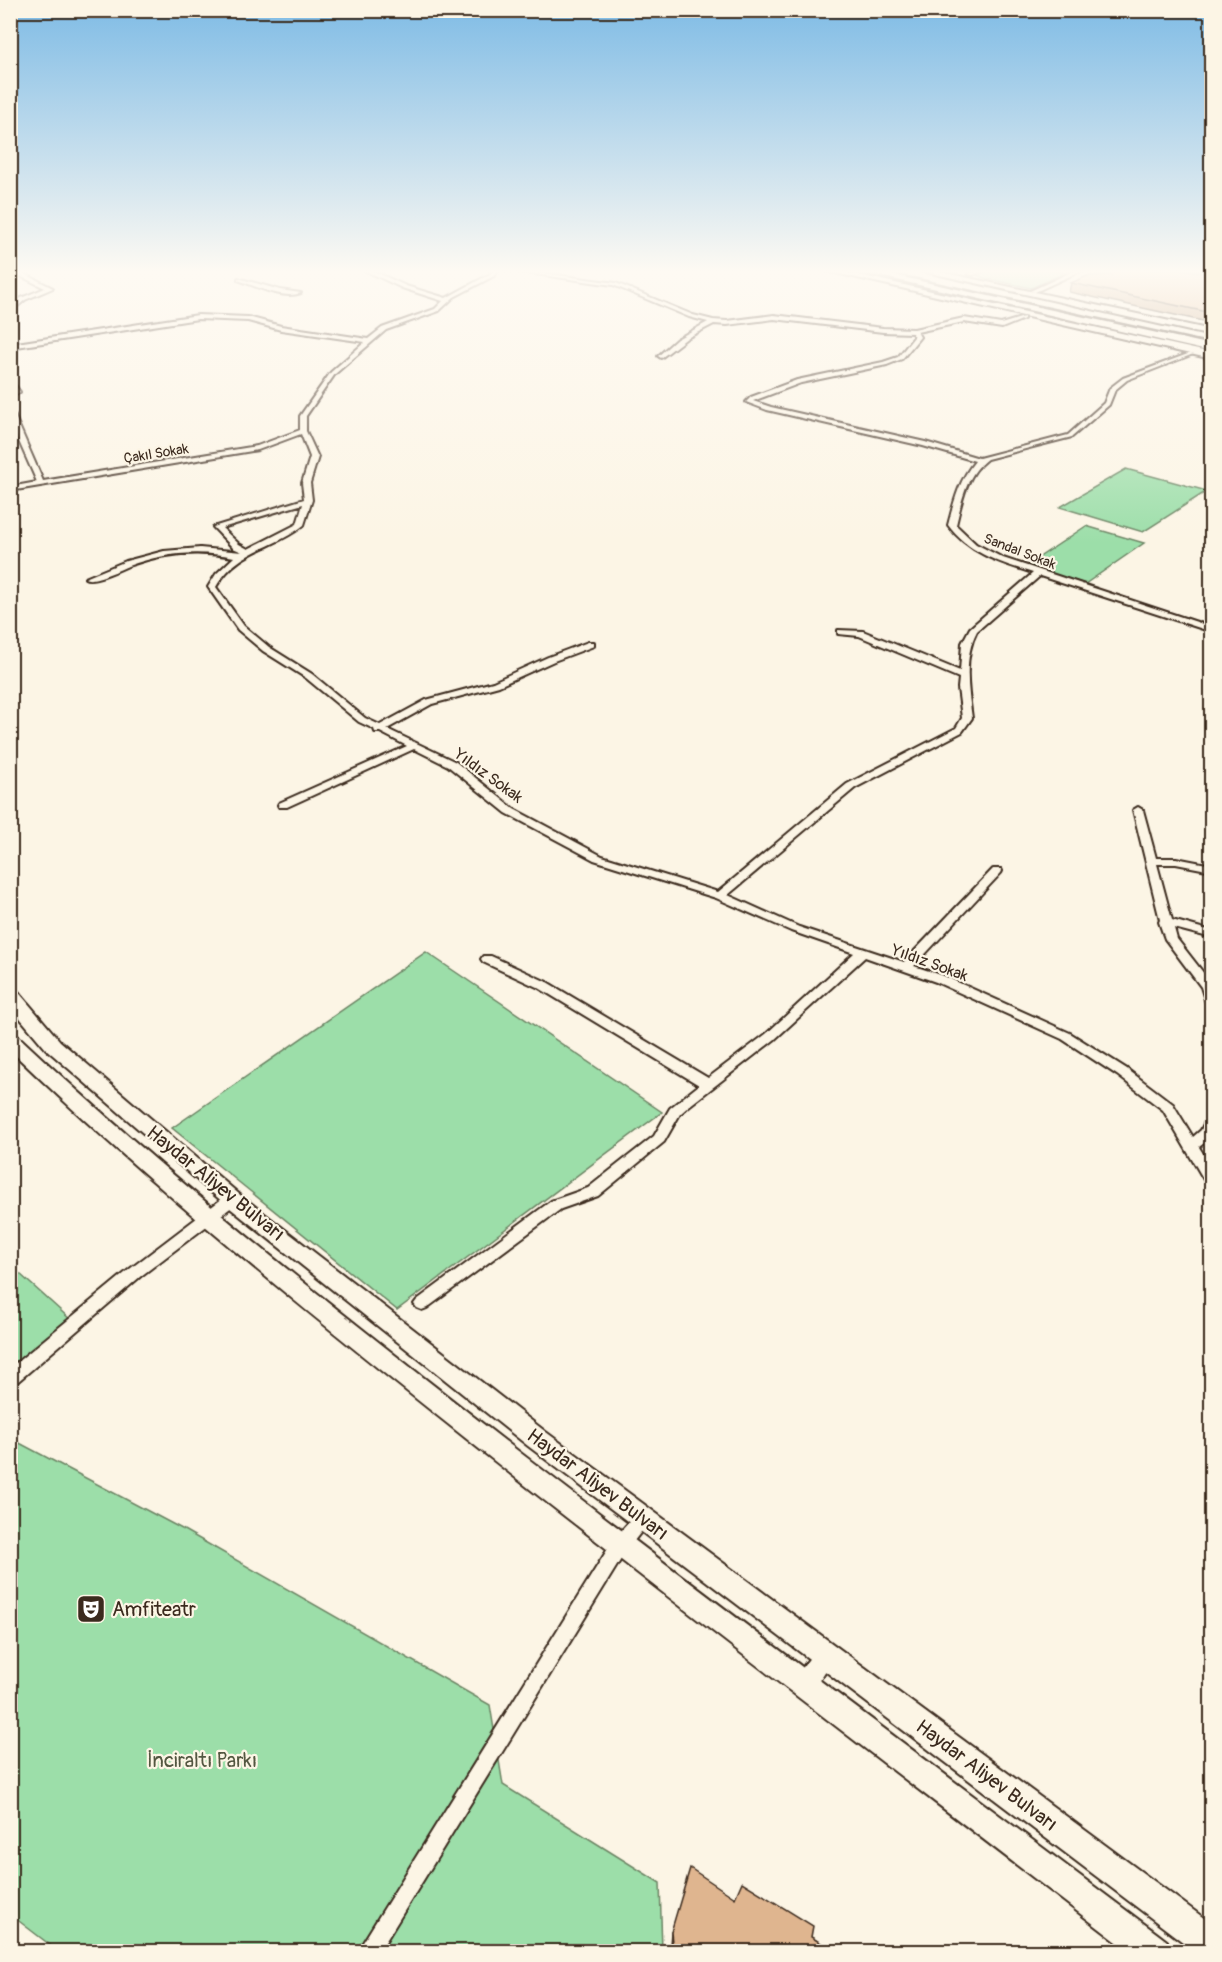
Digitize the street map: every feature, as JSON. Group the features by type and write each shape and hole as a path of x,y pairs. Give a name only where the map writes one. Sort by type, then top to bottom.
{"main road":[{"name":"Haydar Aliyev Bulvarı","path":"10,993 53,1045 232,1199 537,1439 1212,1944"},
{"name":"Haydar Aliyev Bulvarı","path":"10,1039 79,1105 208,1217 376,1354 620,1545 1156,1952"}],"street":[{"path":"303,431 303,416 333,373 347,361"},
{"path":"894,361 799,381 748,402 769,409 944,449 979,460 1070,436 1107,404 1112,389 1125,379 1173,361"},
{"path":"10,380 17,392 10,396"},
{"path":"10,412 41,484"},
{"name":"Çakıl Sokak","path":"10,489 258,448 303,431"},
{"name":"Yıldız Sokak","path":"303,431 314,457 306,483 308,500 300,525 232,561 218,574 212,587 242,628 266,649 309,676 362,720 378,730 416,745 452,764 510,810 598,858 720,896 795,929 940,979 1066,1036 1122,1072 1168,1107 1212,1181"},
{"name":"Sandal Sokak","path":"979,460 967,477 952,525 959,535 976,549 1037,574 1212,630"},
{"path":"246,554 217,527 308,500"},
{"path":"89,578 147,556 185,549 212,549 246,554"},
{"path":"720,896 851,786 959,730 967,718 963,688 966,643 973,630 1037,574"},
{"path":"841,632 860,633 965,677"},
{"path":"378,730 429,702 496,684 551,658 591,644"},
{"path":"283,805 416,745"},
{"path":"1138,810 1165,922 1176,948 1209,985 1212,1002"},
{"path":"1151,861 1176,861 1212,868"},
{"path":"906,967 998,872"},
{"path":"1165,922 1212,935"},
{"path":"422,1304 556,1205 593,1192 659,1139 675,1111 770,1037 862,953"},
{"path":"487,959 543,985 708,1084"},
{"path":"1191,1146 1207,1133 1212,1121"},
{"path":"10,1378 136,1272 232,1199"},
{"path":"367,1952 620,1545 643,1518"},
{"path":"803,1685 825,1654"}],"green space":[{"path":"1126,469 1207,491 1143,532 1060,507"},
{"path":"1086,526 1144,543 1085,584 1026,566"},
{"path":"426,952 662,1112 397,1310 172,1128"},
{"path":"10,1265 71,1320 11,1367 10,1367"},
{"name":"İnciraltı Parkı","path":"10,1438 182,1529 490,1705 503,1785 660,1883 662,1951 58,1951 11,1915"}],"building":[{"path":"690,1868 735,1898 742,1882 813,1926 811,1937 835,1952 673,1952 671,1932"}],"place":[{"name":"Amfiteatr","path":"91,1609"}]}
